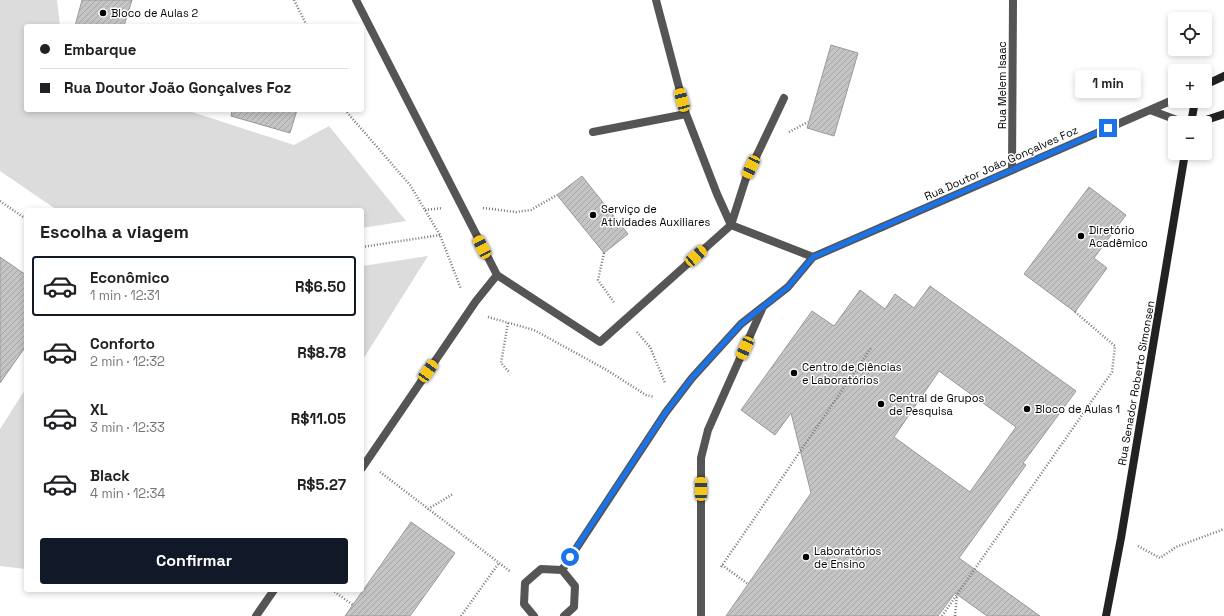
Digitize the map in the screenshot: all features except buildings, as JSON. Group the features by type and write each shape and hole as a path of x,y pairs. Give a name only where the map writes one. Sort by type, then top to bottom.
{"street":[{"path":"356,0 497,275 600,342 731,225 746,178 784,98"},
{"path":"562,570 674,402 692,378 741,324 788,287 813,257 731,225 717,194 686,114 656,0"},
{"name":"Rua Melem Isaac","path":"1012,170 1013,0"},
{"path":"1212,82 1224,76"},
{"name":"Rua Doutor João Gonçalves Foz","path":"813,257 1168,101"},
{"path":"1150,110 1168,117"},
{"path":"593,132 686,114"},
{"path":"1212,118 1224,114"},
{"name":"Rua Senador Roberto Simonsen","path":"1106,616 1121,538 1185,160"},
{"path":"364,465 476,301 497,275"},
{"path":"701,616 701,458 708,430 763,307"},
{"path":"534,616 524,604 525,583 541,569 562,570 575,586 574,607 564,616"},
{"path":"256,616 273,592"}],"path":[{"path":"294,0 306,24"},
{"path":"461,205 516,212 531,210 557,195"},
{"path":"0,200 24,218"},
{"path":"364,247 440,235"},
{"path":"942,616 1112,372 1115,346 1075,312"},
{"path":"508,323 501,363 510,373"},
{"path":"700,597 871,348"},
{"path":"364,465 428,509 525,583"},
{"path":"428,509 453,494"},
{"path":"1121,538 1160,558 1176,547 1224,529"},
{"path":"461,616 499,563"},
{"path":"722,566 748,584"},
{"path":"335,592 353,605"},
{"path":"955,616 957,595"}],"shaded area":[{"path":"0,0 57,0 60,24 24,24 24,112 192,112 294,145 329,126 406,221 364,228 364,208 54,208 0,171"},
{"path":"428,256 364,358 364,266"},
{"path":"24,391 24,569 0,566 0,429"}],"place":[{"name":"Bloco de Aulas 2","path":"103,13"},
{"name":"Serviço de Atividades Auxiliares","path":"593,215"},
{"name":"Diretório Acadêmico","path":"1081,236"},
{"name":"Centro de Ciências e Laboratórios","path":"794,373"},
{"name":"Central de Grupos de Pesquisa","path":"881,404"},
{"name":"Bloco de Aulas 1","path":"1027,409"},
{"name":"Laboratórios de Ensino","path":"806,557"}],"route":[{"path":"570,557 666,412 692,378 741,324 788,287 813,257 1108,128"}]}
